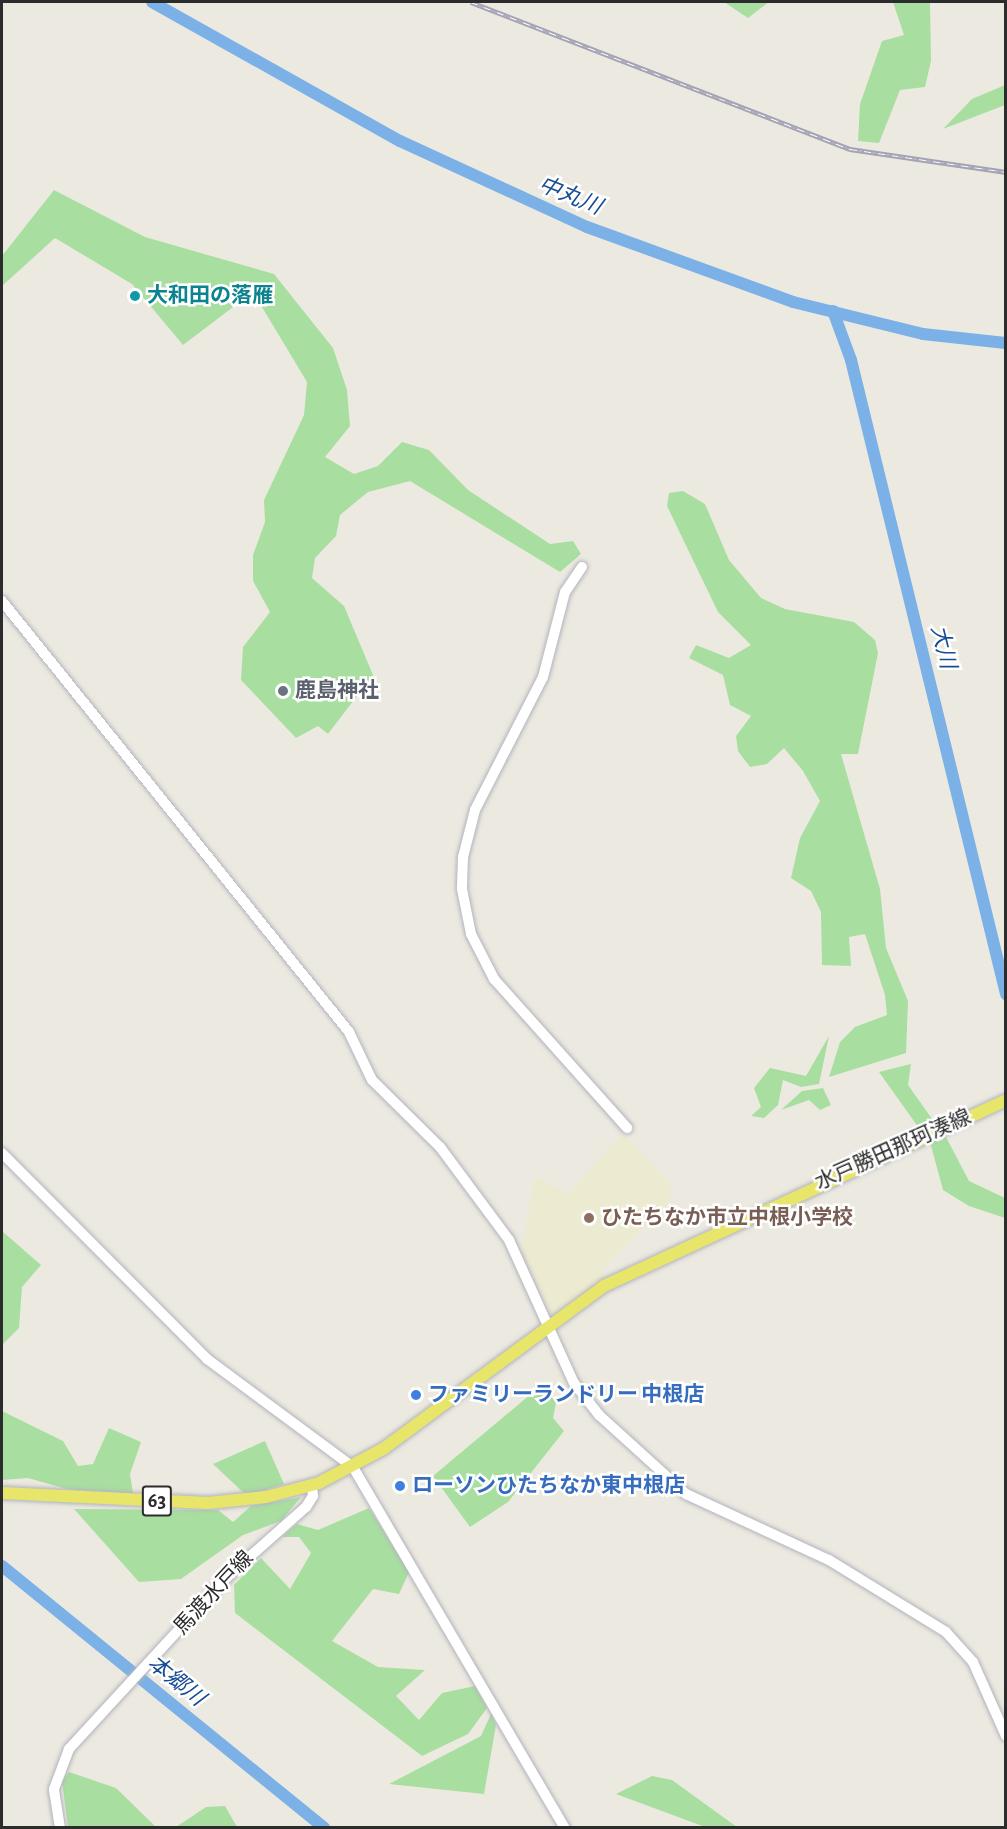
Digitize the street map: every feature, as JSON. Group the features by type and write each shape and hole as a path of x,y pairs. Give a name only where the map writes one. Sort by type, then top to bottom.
{"main road":[{"name":"水戸勝田那珂湊線","path":"2,1493 208,1503 312,1485 353,1467 550,1327 646,1263 1005,1100"}],"street":[{"path":"582,567 566,592 543,677 475,810 463,857 462,890 471,934 494,979 627,1128"},
{"path":"2,601 349,1032 372,1080 440,1147 509,1240 574,1383 591,1406 675,1485 732,1518 829,1560 946,1632 973,1662 1005,1736"},
{"path":"2,1152 207,1359 353,1467 565,1827"},
{"name":"馬渡水戸線","path":"60,1827 54,1789 63,1760 137,1674 258,1546 306,1507 313,1497 312,1485"}],"shaded area":[{"name":"ひたちなか市立中根小学校","path":"623,1133 670,1183 671,1200 603,1268 605,1279 552,1315 521,1251 535,1177 568,1194"}],"green space":[{"path":"724,2 769,2 748,18"},
{"path":"893,2 930,2 931,61 925,87 900,90 879,143 858,141 860,104 882,41 904,35"},
{"path":"1005,85 1005,105 943,129 972,99"},
{"path":"54,190 145,237 274,274 333,348 347,390 350,426 325,457 354,474 378,466 402,442 429,450 468,490 550,544 573,541 581,554 560,572 410,481 368,492 340,515 336,536 315,558 312,578 344,606 373,675 328,734 318,726 296,738 241,680 243,647 270,612 253,581 253,555 265,522 264,500 304,415 307,382 253,292 183,345 132,284 55,238 2,286 2,256"},
{"path":"683,491 705,504 729,560 761,598 785,609 854,622 875,640 878,653 858,754 841,754 880,889 886,948 908,1001 906,1053 829,1077 840,1042 855,1027 887,1015 885,995 865,934 849,937 851,966 822,965 821,912 811,891 791,878 800,838 820,801 803,771 784,748 767,764 750,767 738,751 736,736 751,716 730,705 723,675 689,658 696,645 729,658 751,645 718,612 667,506 669,493"},
{"path":"829,1036 819,1084 801,1087 783,1080 778,1105 764,1118 751,1116 761,1107 754,1088 770,1068 806,1076"},
{"path":"911,1064 908,1085 935,1123 921,1131 879,1072"},
{"path":"823,1088 831,1105 820,1110 809,1100 781,1110 802,1091"},
{"path":"946,1137 969,1181 1005,1198 1005,1218 969,1206 943,1190 930,1142"},
{"path":"2,1231 41,1265 22,1287 19,1328 2,1345"},
{"path":"543,1384 556,1403 553,1418 564,1431 508,1502 470,1527 433,1476"},
{"path":"2,1411 63,1441 78,1466 93,1464 109,1428 141,1442 130,1474 133,1494 67,1489 28,1478 2,1480"},
{"path":"265,1441 284,1484 247,1496 213,1464"},
{"path":"301,1497 281,1521 243,1535 181,1579 139,1582 74,1509 218,1510 233,1522 251,1506"},
{"path":"369,1508 409,1572 399,1594 373,1589 332,1641 378,1667 425,1670 396,1696 419,1720 442,1693 475,1686 487,1708 468,1734 422,1756 235,1613 234,1585 261,1558 290,1589 311,1553 299,1537 282,1537 297,1524 318,1530"},
{"path":"491,1714 496,1725 484,1794 389,1784 481,1736"},
{"path":"69,1772 116,1788 156,1827 68,1827 62,1781"},
{"path":"652,1776 672,1780 737,1827 705,1827 616,1794"},
{"path":"225,1806 237,1827 176,1827 206,1807"}],"waterway":[{"name":"中丸川","path":"152,2 400,141 587,227 793,302 923,334 1006,343"},
{"name":"大川","path":"833,311 851,360 1006,994"},
{"name":"本郷川","path":"2,1566 324,1828"}],"railway":[{"path":"471,2 850,149 1006,172"}],"place":[{"name":"大和田の落雁","path":"135,296"},
{"name":"鹿島神社","path":"283,691"},
{"name":"ひたちなか市立中根小学校","path":"589,1218"},
{"name":"ファミリーランドリー 中根店","path":"416,1395"},
{"name":"ローソンひたちなか東中根店","path":"400,1486"}]}
